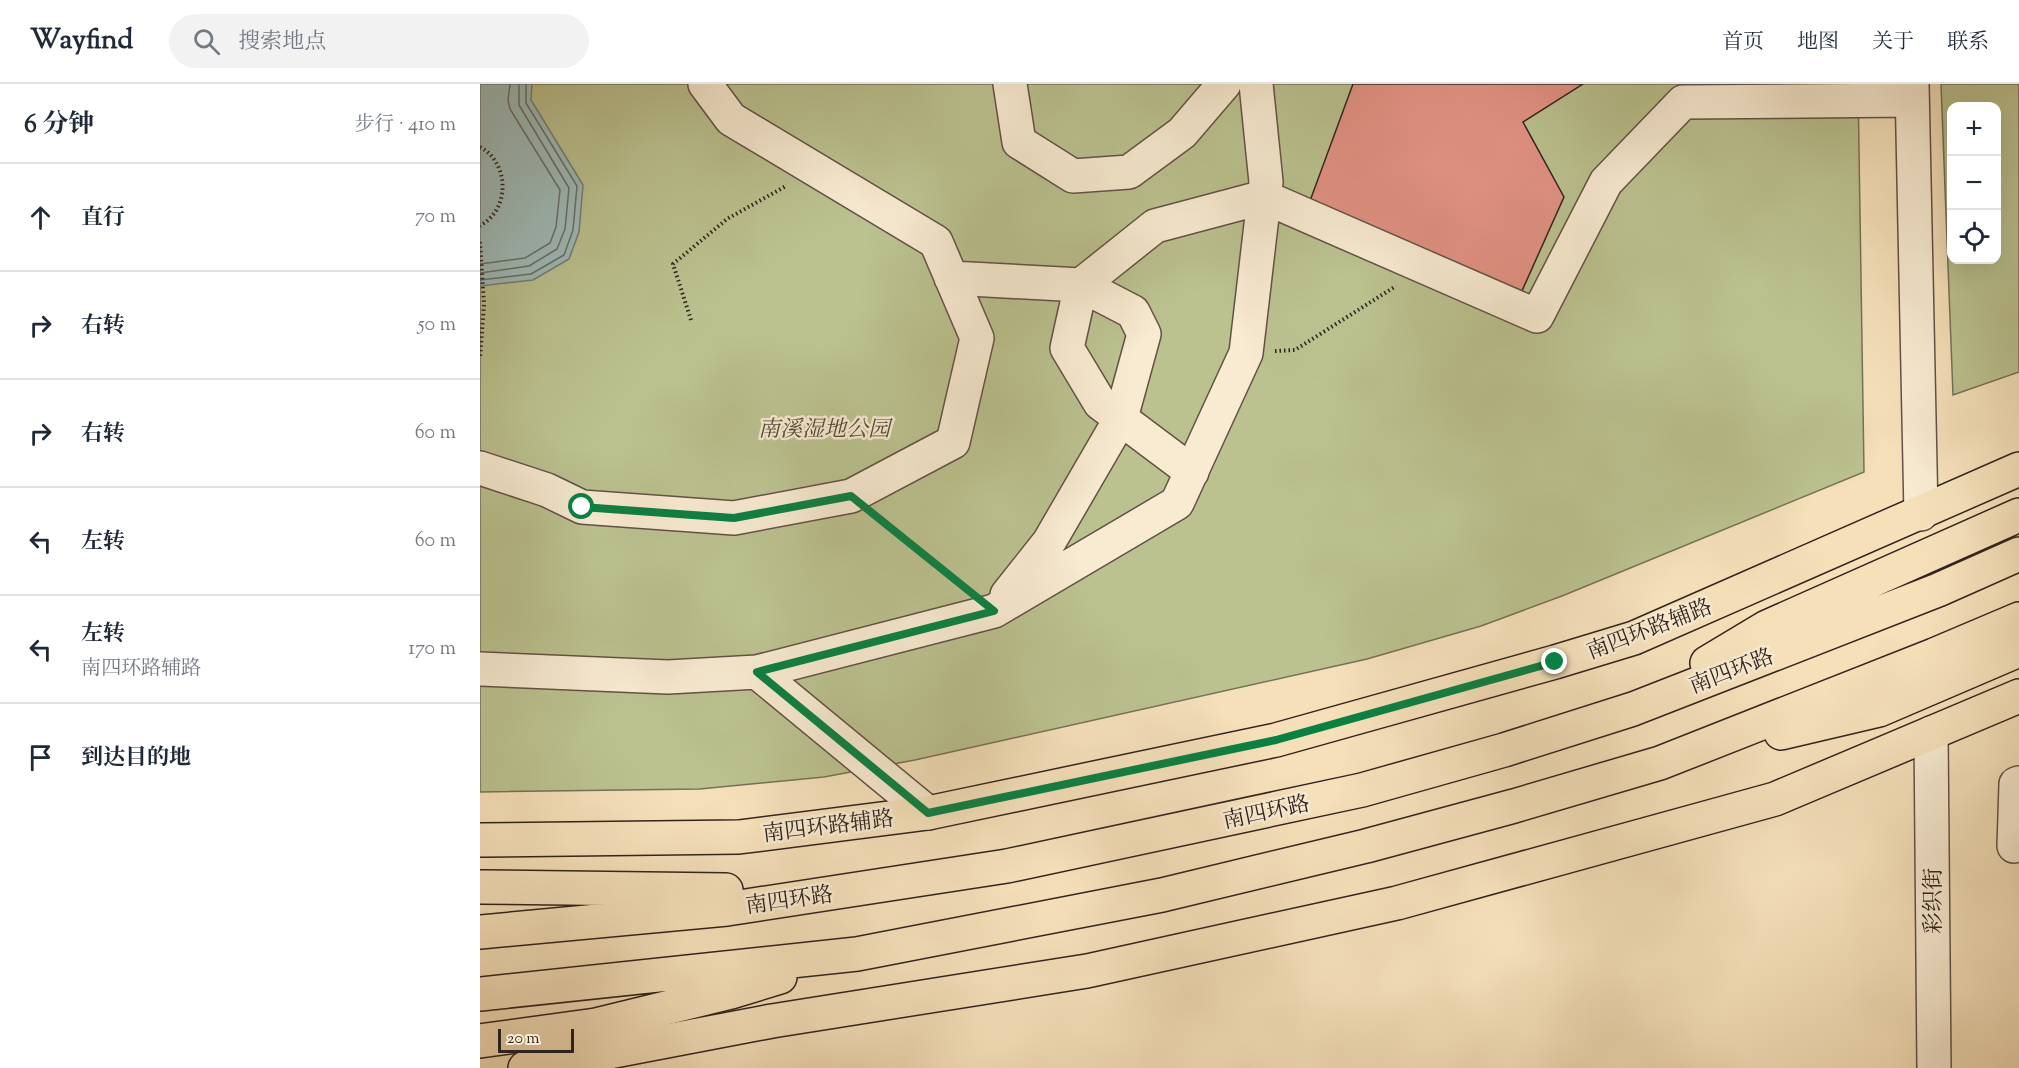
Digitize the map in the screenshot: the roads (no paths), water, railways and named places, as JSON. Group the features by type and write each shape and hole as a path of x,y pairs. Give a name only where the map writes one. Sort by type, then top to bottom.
{"main road":[{"name":"南四环路辅路","path":"480,840 740,837 928,813 1276,740 1634,638 2019,470"},
{"path":"1633,708 1767,627 2019,515"},
{"name":"南四环路","path":"480,932 727,909 1007,866 1362,790 1504,750 1633,708 1938,590 2019,554"},
{"path":"1660,763 2019,619"},
{"path":"480,994 857,954 1173,892 1366,846 1660,763 1879,710 2019,650"},
{"path":"525,1068 772,1021 1087,971 1398,903 1775,800 2019,696"},
{"path":"480,887 684,890 866,888"},
{"path":"480,1041 596,1026 730,992 857,954"}],"street":[{"path":"480,468 547,490 582,507 734,518 851,496 953,442 977,338 936,242 731,118 705,84"},
{"path":"1010,84 1019,142 1073,176 1129,172 1182,133 1224,84"},
{"path":"480,669 668,677 757,672 994,611 1178,503 1246,353 1266,182 1256,84"},
{"path":"1192,471 1100,403 1067,348 1081,285 1155,226 1264,197 1537,316 1606,182 1683,102 1912,92 1921,514"},
{"path":"951,278 1081,285 1133,312 1144,334 1121,418 1049,542 994,611"},
{"path":"757,672 928,813"},
{"name":"彩织街","path":"1931,733 1934,1068"},
{"path":"2019,783 2016,784 2014,846 2019,844"}],"water":[{"path":"480,84 532,84 531,100 583,185 579,232 569,259 533,280 480,286"}],"park label":[{"name":"南溪湿地公园","path":"824,428"}]}
